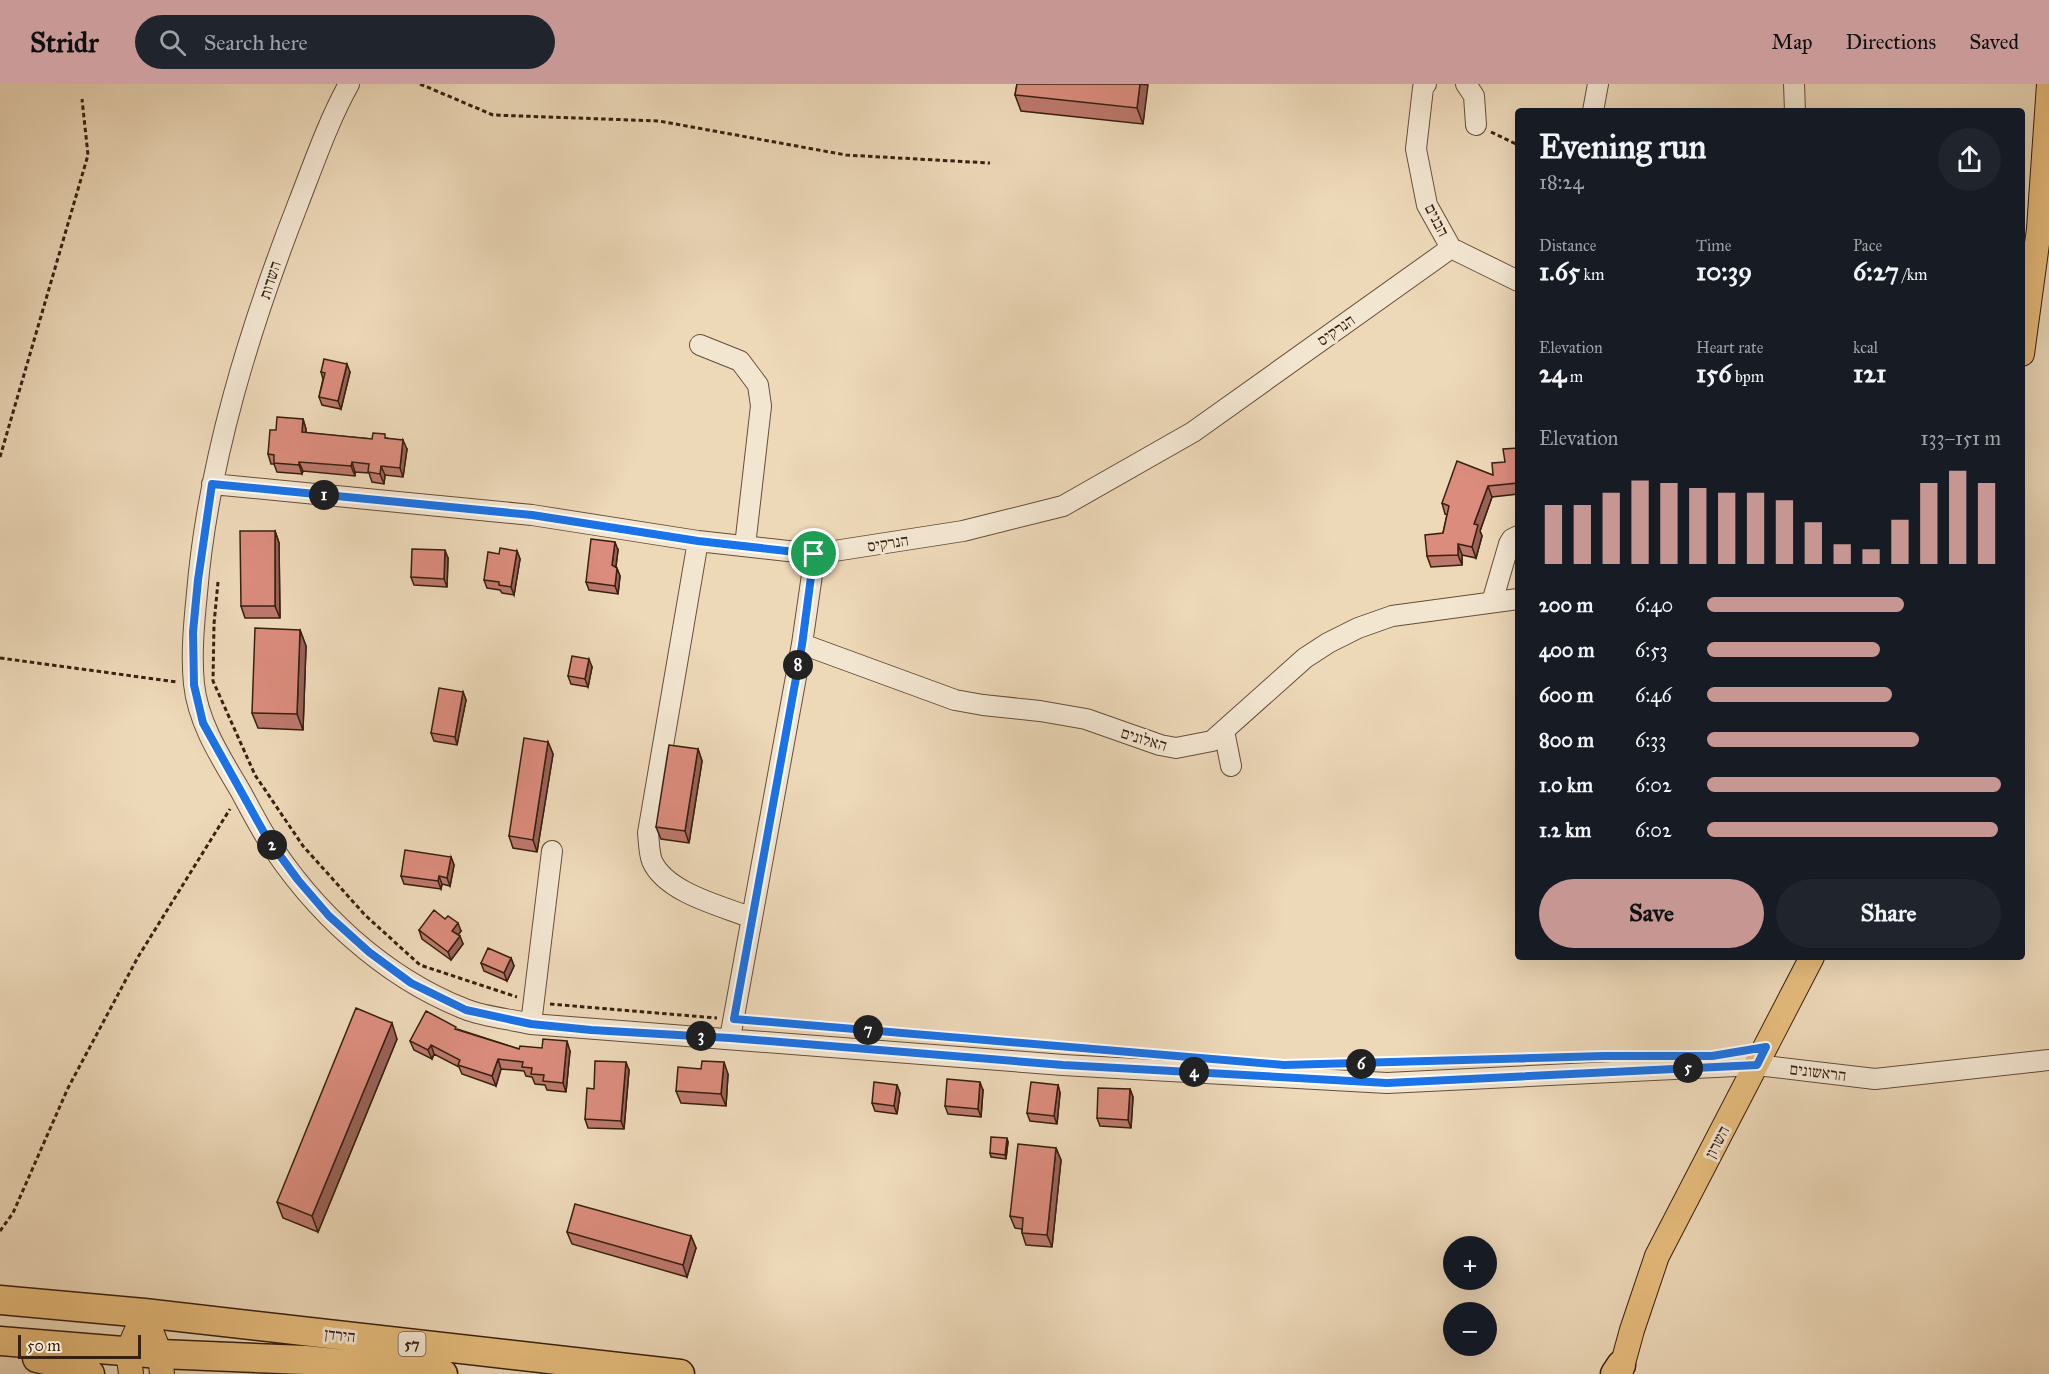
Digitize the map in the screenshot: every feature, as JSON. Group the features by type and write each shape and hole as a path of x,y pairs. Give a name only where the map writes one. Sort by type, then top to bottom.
{"highway":[{"name":"הירדן","path":"0,1300 144,1313 680,1374"},
{"name":"הירדן","path":"0,1341 129,1362 161,1364 305,1360 443,1374"},
{"path":"0,1350 80,1368 90,1374"},
{"path":"216,1374 277,1359"}],"main road":[{"path":"2025,306 2030,226 2049,84"},
{"name":"השרון","path":"1626,1372 1632,1330 1657,1256 1810,960"},
{"path":"129,1362 144,1313"},
{"path":"144,1313 161,1364"}],"street":[{"name":"השדות","path":"212,484 243,366 280,250 336,108 349,84"},
{"name":"הבנים","path":"1426,84 1423,88 1416,148 1427,205 1452,248 1515,280"},
{"path":"1466,84 1474,96 1476,125"},
{"path":"1594,108 1598,84"},
{"path":"1794,84 1795,108"},
{"name":"הנרקיס","path":"212,484 532,515 698,541 814,554 963,531 1063,506 1193,432 1452,248"},
{"path":"700,345 740,361 758,385 761,406 745,546"},
{"name":"הראשונים","path":"212,484 193,632 194,685 203,723 267,838 298,880 329,916 369,952 411,983 466,1010 531,1024 732,1029 1063,1065 1387,1083 1757,1065 1875,1079 2049,1060"},
{"path":"1492,602 1512,539 1515,538"},
{"path":"698,541 648,833 651,860 671,885 752,918"},
{"path":"732,1029 802,645 814,554"},
{"name":"האלונים","path":"802,645 955,700 1086,719 1160,745 1176,748 1212,741 1305,658 1358,628 1392,616 1515,599"},
{"path":"1224,731 1231,766"},
{"path":"531,1024 552,851"}],"path":[{"path":"420,84 493,115 659,121 846,155 990,163"},
{"path":"0,457 88,155 82,99"},
{"path":"1476,125 1515,144"},
{"path":"218,579 213,681 255,775 303,846 365,915 420,965 534,1002 732,1029 895,1032"},
{"path":"0,658 194,685"},
{"path":"0,1230 13,1213 68,1088 138,957 241,793"}],"building":[{"path":"1017,84 1140,84 1137,108 1015,95"},
{"path":"324,359 347,364 338,401 319,397 325,373 321,372"},
{"path":"277,417 303,419 302,432 372,439 373,433 385,434 385,438 403,440 400,468 381,466 380,474 368,472 369,464 352,462 351,466 299,462 299,465 274,463 274,455 268,454 270,430 276,430"},
{"path":"1515,448 1515,483 1488,486 1474,524 1478,525 1472,547 1458,544 1458,555 1427,556 1425,535 1443,533 1449,506 1442,503 1457,461 1493,475 1492,463 1505,462 1503,449"},
{"path":"240,531 275,531 275,606 241,606"},
{"path":"591,539 615,542 612,565 617,568 615,586 586,582"},
{"path":"500,548 517,551 511,587 499,585 499,582 484,580 488,552 499,554"},
{"path":"412,549 445,550 444,579 411,577"},
{"path":"255,628 300,630 297,714 252,713"},
{"path":"572,656 589,659 585,679 568,676"},
{"path":"439,688 463,692 455,737 431,733"},
{"path":"524,738 548,742 533,840 509,836"},
{"path":"669,745 698,749 685,831 656,827"},
{"path":"405,850 451,857 447,878 439,876 438,881 401,876"},
{"path":"434,910 445,919 448,916 458,923 452,931 460,936 448,952 419,930"},
{"path":"488,948 511,958 504,973 481,963"},
{"path":"356,1008 392,1023 312,1216 277,1202"},
{"path":"426,1011 456,1027 455,1029 519,1049 520,1046 542,1048 543,1039 567,1041 563,1083 543,1081 544,1075 531,1074 532,1068 522,1067 523,1062 498,1059 492,1076 458,1065 460,1060 431,1045 428,1050 410,1041"},
{"path":"595,1061 626,1062 621,1121 585,1119 587,1088 594,1089"},
{"path":"702,1061 724,1062 721,1094 676,1091 678,1067 701,1069"},
{"path":"947,1079 980,1082 978,1109 945,1106"},
{"path":"874,1082 897,1085 894,1106 872,1103"},
{"path":"1031,1082 1058,1085 1054,1116 1027,1113"},
{"path":"1098,1088 1130,1089 1128,1120 1097,1118"},
{"path":"991,1137 1007,1138 1005,1155 990,1153"},
{"path":"1018,1144 1056,1148 1047,1235 1022,1233 1023,1218 1010,1216"},
{"path":"575,1204 691,1236 683,1265 567,1232"}],"route":[{"path":"212,484 532,515 698,541 814,554 802,645 734,1019 1284,1065 1604,1056 1712,1056 1766,1047 1757,1065 1387,1083 1063,1065 730,1038 591,1030 531,1024 466,1010 411,983 369,952 329,916 298,880 267,838 203,723 194,685 193,632 212,484"}]}
